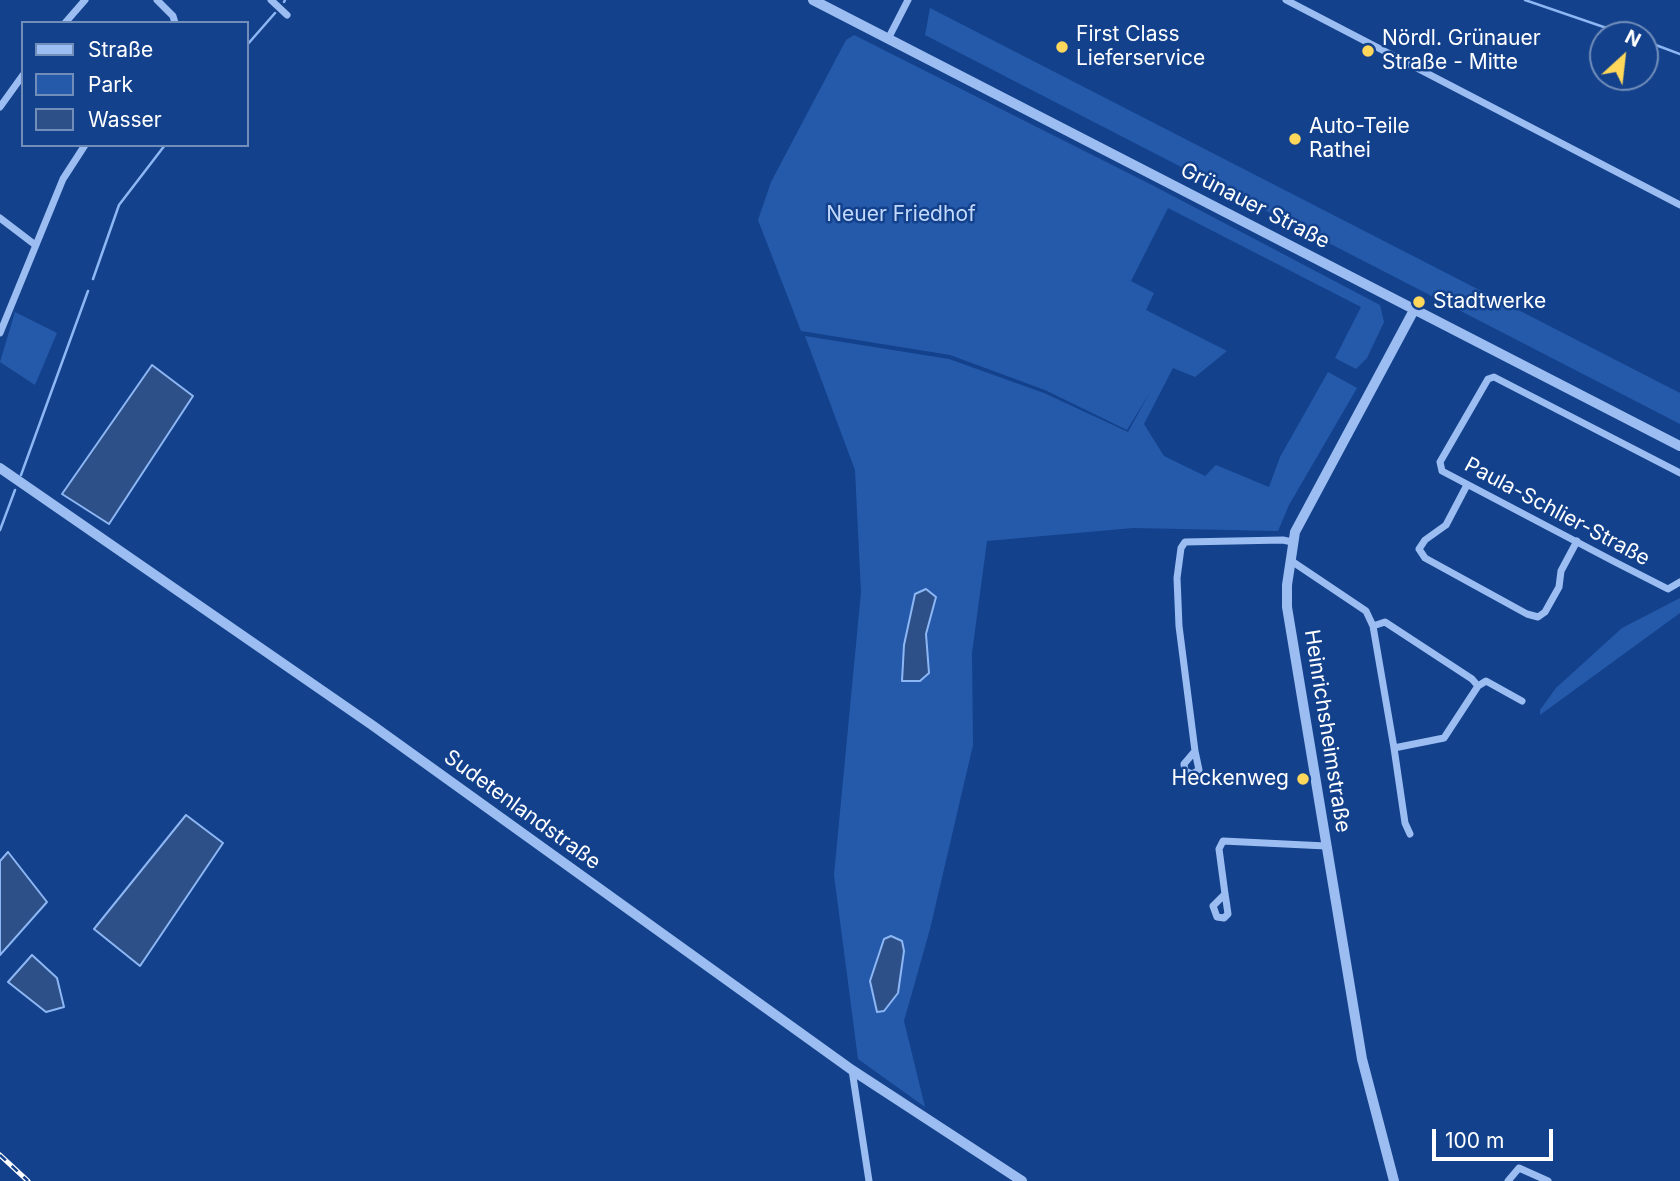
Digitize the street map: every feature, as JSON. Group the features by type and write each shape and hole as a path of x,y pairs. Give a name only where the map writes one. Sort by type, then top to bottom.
{"street":[{"path":"67,21 85,0"},
{"path":"157,0 174,21"},
{"path":"271,0 287,15"},
{"name":"Grünauer Straße","path":"813,0 1680,446"},
{"path":"888,39 908,0"},
{"path":"1286,0 1680,205"},
{"path":"0,107 21,78"},
{"path":"0,333 34,244 63,179 84,147"},
{"path":"0,218 34,244"},
{"name":"Heinrichsheimstraße","path":"1394,1181 1362,1059 1287,607 1292,542 1414,310"},
{"name":"Paula-Schlier-Straße","path":"1680,473 1494,377 1488,379 1440,462 1442,471 1467,485 1668,589 1680,582"},
{"name":"Sudetenlandstraße","path":"0,468 372,725 852,1070 1022,1181"},
{"path":"1467,485 1446,525 1425,540 1419,549 1425,558 1527,614 1538,617 1545,612 1559,587 1561,571 1577,541"},
{"path":"1195,751 1178,626 1177,578 1181,548 1185,542 1292,542"},
{"path":"1289,559 1366,611 1373,626 1405,823 1410,834"},
{"path":"1373,626 1385,622 1444,658 1478,686"},
{"path":"1394,748 1444,738 1478,686 1486,681 1522,701"},
{"path":"1225,894 1219,849 1223,841 1326,846"},
{"path":"852,1070 869,1181"},
{"path":"1508,1181 1519,1168 1548,1181"}],"green space":[{"path":"930,8 1680,393 1680,424 925,35"},
{"name":"Neuer Friedhof","path":"854,35 1152,185 1380,305 1384,322 1367,358 1356,369 1335,358 1361,307 1168,208 1131,281 1154,293 1146,310 1227,351 1195,377 1173,368 1144,424 1164,456 1205,476 1216,465 1269,487 1280,457 1328,372 1357,388 1289,505 1278,531 1133,528 987,541 972,653 973,745 930,929 904,1021 925,1107 858,1059 834,875 861,592 855,470 805,336 949,359 1044,393 1128,432 1150,392 1127,430 1045,390 950,355 801,331 758,220 771,182 846,40","holes":["936,597 926,634 929,673 904,645","884,939 904,951 898,993 884,1011 877,1012 878,960"]},
{"path":"15,312 57,333 35,385 0,362"},
{"path":"1680,598 1680,613 1540,715 1540,710 1556,688 1622,628"}],"water":[{"path":"152,365 193,396 109,524 62,494"},
{"path":"926,589 936,597 926,634 929,673 920,681 902,681 904,645 915,594"},
{"path":"186,815 223,843 140,966 94,929"},
{"path":"8,852 47,902 0,955 0,861"},
{"path":"891,936 902,941 904,951 898,993 884,1011 877,1012 870,981 884,939"},
{"path":"32,955 57,978 64,1007 46,1012 8,982"}],"waterway":[{"path":"1525,0 1589,22"},
{"path":"248,44 275,13"},
{"path":"1659,46 1680,54"},
{"path":"93,279 119,205 163,147"},
{"path":"21,475 88,291"},
{"path":"0,530 15,490"}],"railway":[{"path":"0,1155 28,1181"}],"place":[{"name":"First Class Lieferservice","path":"1062,47"},
{"name":"Nördl. Grünauer Straße - Mitte","path":"1368,51"},
{"name":"Auto-Teile Rathei","path":"1295,139"},
{"name":"Stadtwerke","path":"1419,302"},
{"name":"Heckenweg","path":"1303,779"}]}
